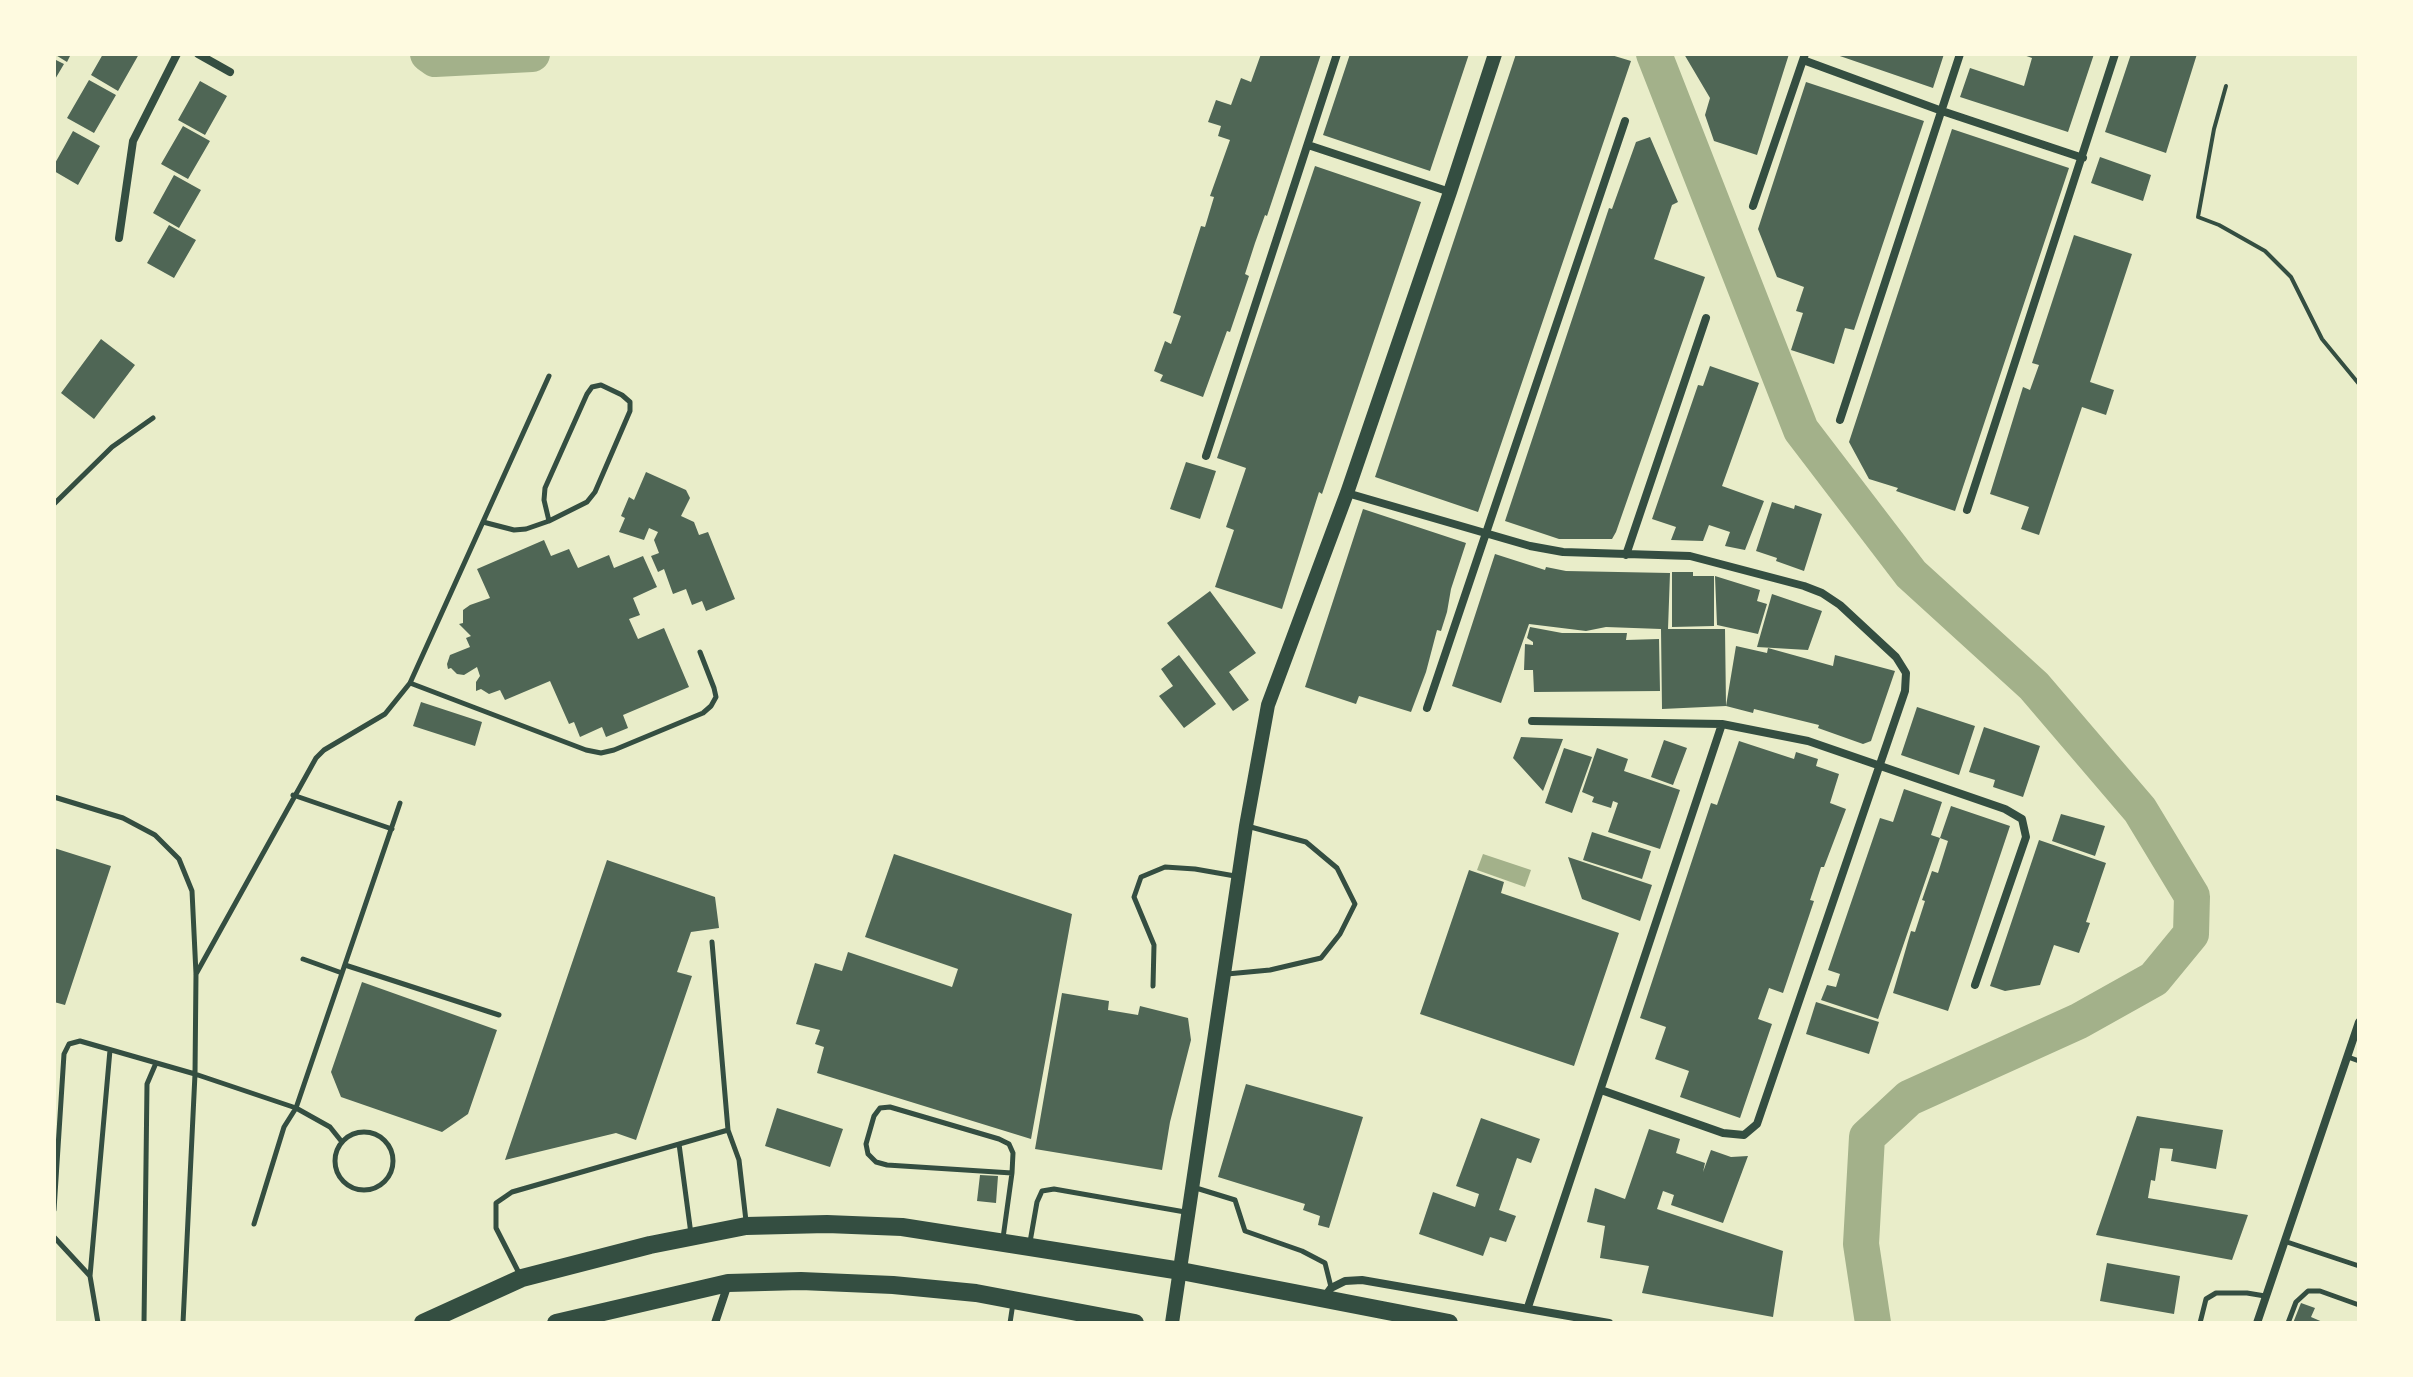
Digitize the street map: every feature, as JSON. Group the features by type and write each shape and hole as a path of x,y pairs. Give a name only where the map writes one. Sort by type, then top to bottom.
{"main road":[{"path":"423,1323 522,1278 746,1226 827,1224 902,1227 1327,1294 1449,1323"},
{"path":"556,1323 728,1283 801,1281 893,1285 1014,1299 1135,1323"}],"street":[{"path":"119,238 133,141 177,54"},
{"path":"198,54 230,72"},
{"path":"1206,456 1337,54"},
{"path":"1172,1323 1238,877 1268,705 1347,493 1495,54"},
{"path":"1840,420 1960,54"},
{"path":"1967,510 2115,54"},
{"path":"1753,206 1804,57 1942,111 2083,158"},
{"path":"1427,708 1625,121"},
{"path":"1308,145 1450,192"},
{"path":"1626,555 1706,318"},
{"path":"1347,493 1563,552 1690,556 1804,586 1840,605 1896,657 1906,673 1905,691 1757,1124 1744,1135 1723,1133 1601,1090"},
{"path":"1532,721 1722,724 1808,741 2005,809 2022,819 2026,837 1975,985"},
{"path":"1528,1307 1722,724"},
{"path":"2257,1323 2359,1022"},
{"path":"1327,1294 1345,1281 1362,1280 1609,1323"},
{"path":"715,1323 728,1283"}],"lane":[{"path":"196,974 309,768 324,750 385,714 410,683 549,376"},
{"path":"483,522 514,530 549,521 578,508 595,492 630,411 630,402 622,395 601,385 592,387 587,394 545,488 544,500 549,521"},
{"path":"54,504 112,447 153,418"},
{"path":"410,683 601,753 703,713 711,706 716,697 700,652"},
{"path":"293,795 392,829"},
{"path":"54,797 123,818 155,835 179,859 192,891 196,974 195,1074 183,1323"},
{"path":"254,1224 284,1127 296,1108 400,803"},
{"path":"1224,974 1270,970 1321,958 1340,934 1355,904 1337,868 1306,842 1246,826"},
{"path":"1153,986 1154,945 1134,897 1141,877 1165,867 1238,877"},
{"path":"712,942 728,1130 739,1160 746,1226"},
{"path":"303,959 342,973"},
{"path":"345,965 499,1015"},
{"path":"54,1210 64,1054 69,1044 80,1041 195,1074 296,1108 330,1127 342,1142"},
{"path":"98,1323 90,1276 110,1050"},
{"path":"2347,1057 2359,1061"},
{"path":"144,1323 147,1084 156,1063"},
{"path":"1003,1243 1012,1173 1013,1153 1009,1144 890,1107 880,1108 874,1116 866,1144 868,1154 876,1162 1012,1173"},
{"path":"522,1278 496,1228 496,1203 512,1192 728,1130"},
{"path":"358,1132 377,1135 391,1149 393,1168 389,1177 382,1184 364,1191 346,1185 339,1178 334,1159 342,1142 358,1132"},
{"path":"679,1144 692,1237"},
{"path":"1192,1187 1235,1200 1245,1231 1302,1251 1325,1263 1327,1294"},
{"path":"1030,1247 1037,1202 1042,1191 1054,1189 1189,1212"},
{"path":"54,1237 90,1276"},
{"path":"2283,1241 2359,1266"},
{"path":"2288,1323 2296,1302 2308,1291 2320,1291 2359,1305"},
{"path":"2200,1323 2206,1299 2216,1293 2265,1296"},
{"path":"1010,1323 1014,1299"}],"path":[{"path":"2226,86 2214,129 2198,217 2265,251 2291,277 2322,339 2359,384"}],"shaded area":[{"path":"1483,854 1531,870 1525,887 1477,870"}],"building":[{"path":"54,54 71,54 67,62"},
{"path":"103,54 139,54 118,91 91,75"},
{"path":"1261,54 1321,54 1267,216 1255,243 1245,274 1249,276 1230,332 1227,331 1203,397 1160,381 1163,375 1154,371 1165,341 1171,344 1181,316 1173,313 1201,226 1205,227 1214,197 1210,196 1230,140 1218,136 1221,126 1208,122 1216,100 1231,105 1241,78 1251,82"},
{"path":"1350,54 1469,54 1430,171 1323,135"},
{"path":"1516,54 1608,54 1631,61 1478,512 1375,477"},
{"path":"1684,54 1789,54 1757,155 1714,141 1705,115 1710,98"},
{"path":"1834,54 1944,54 1933,88"},
{"path":"2021,54 2094,54 2068,132 1960,97 1970,68 2024,86 2032,58"},
{"path":"2131,54 2197,54 2166,153 2105,132"},
{"path":"54,59 64,64 54,81"},
{"path":"89,80 116,95 94,133 67,118"},
{"path":"200,81 227,96 205,135 178,120"},
{"path":"1806,82 1924,121 1854,330 1845,328 1834,364 1791,350 1803,313 1796,311 1804,287 1777,277 1758,229"},
{"path":"183,126 210,141 188,179 161,164"},
{"path":"1952,129 2069,168 1955,511 1869,479 1849,442"},
{"path":"73,131 100,146 78,185 54,171 54,165"},
{"path":"1650,137 1678,202 1672,205 1654,259 1705,277 1616,532 1612,539 1559,539 1505,521 1609,208 1612,209 1636,142"},
{"path":"2100,157 2151,175 2143,201 2091,183"},
{"path":"1315,166 1421,202 1322,494 1319,492 1282,609 1215,587 1234,530 1226,527 1246,468 1217,458"},
{"path":"174,175 201,190 179,228 153,213"},
{"path":"169,225 196,240 174,278 147,263"},
{"path":"2074,235 2132,254 2090,382 2114,390 2106,415 2082,407 2039,535 2021,529 2029,507 1990,494 2023,387 2030,390 2039,365 2032,363"},
{"path":"101,339 135,365 94,419 61,393"},
{"path":"1710,366 1759,383 1722,486 1764,501 1745,550 1725,546 1730,532 1709,525 1703,541 1671,540 1676,527 1652,519 1698,385 1703,386"},
{"path":"1186,462 1216,471 1200,519 1170,509"},
{"path":"646,472 686,490 690,498 681,516 694,522 699,535 708,532 735,599 706,611 702,601 692,605 686,589 673,594 664,569 658,572 651,556 659,553 654,540 658,532 649,528 644,540 619,532 625,518 621,516 629,497 634,500"},
{"path":"1772,502 1794,509 1795,505 1822,514 1804,571 1756,551"},
{"path":"1363,509 1466,543 1441,631 1437,630 1411,712 1359,696 1356,704 1305,687"},
{"path":"544,540 551,556 569,549 578,568 609,555 614,568 643,556 657,587 633,598 640,615 629,619 638,639 664,628 689,687 623,715 628,728 606,737 602,727 580,737 574,722 569,724 550,681 505,700 500,690 489,694 481,689 476,691 480,676 477,667 464,675 448,669 450,655 470,647 466,638 471,636 459,624 463,623 463,610 490,598 477,569"},
{"path":"1495,554 1545,570 1546,567 1566,571 1670,573 1668,629 1725,629 1726,706 1662,709 1661,629 1606,627 1586,631 1529,624 1501,703 1452,686"},
{"path":"1672,572 1714,576 1714,626 1672,627"},
{"path":"1715,576 1760,590 1757,601 1767,604 1758,634 1717,625"},
{"path":"1210,591 1256,653 1229,672 1249,700 1233,711 1167,623"},
{"path":"1772,594 1822,611 1808,650 1757,647"},
{"path":"1530,627 1562,633 1627,633 1626,640 1659,639 1660,691 1534,692 1533,670 1524,670 1525,644 1533,645 1527,638"},
{"path":"1736,646 1767,653 1768,648 1833,666 1835,655 1895,671 1871,741 1863,744 1818,728 1819,725 1754,709 1753,713 1726,706"},
{"path":"1179,655 1216,704 1184,728 1159,696 1173,686 1161,669"},
{"path":"421,702 482,722 475,746 413,726"},
{"path":"1917,707 1975,726 1959,775 1901,755"},
{"path":"1984,727 2040,746 2023,797 1993,787 1995,780 1969,772"},
{"path":"1521,737 1563,739 1543,791 1513,758"},
{"path":"1664,740 1687,748 1673,785 1651,777"},
{"path":"1739,741 1794,759 1796,752 1818,759 1816,766 1839,774 1830,803 1846,809 1824,867 1821,867 1810,900 1814,901 1783,993 1769,988 1758,1019 1772,1024 1740,1118 1680,1097 1689,1071 1655,1059 1666,1027 1640,1018 1711,803 1717,805"},
{"path":"1564,748 1592,757 1572,813 1545,803"},
{"path":"1597,748 1628,759 1624,771 1680,790 1660,849 1608,832 1618,803 1613,801 1611,808 1592,802 1594,797 1582,792"},
{"path":"1904,789 1942,802 1931,835 1940,838 1878,1019 1821,1000 1827,985 1836,987 1840,974 1828,970 1880,818 1893,822"},
{"path":"1951,806 2010,826 1948,1011 1893,993 1911,931 1915,932 1925,901 1922,900 1932,871 1938,873 1948,841 1940,838"},
{"path":"2061,814 2105,826 2095,856 2052,841"},
{"path":"1592,832 1651,851 1642,879 1583,860"},
{"path":"2039,840 2106,863 2079,953 2054,945 2040,985 2005,991 1990,986"},
{"path":"54,848 111,866 65,1005 54,1002"},
{"path":"894,854 1072,914 1031,1139 817,1073 824,1047 815,1044 820,1030 796,1024 815,963 842,971 848,952 952,987 958,969 865,937"},
{"path":"1568,857 1652,885 1640,921 1582,899"},
{"path":"607,860 715,897 719,928 691,932 677,972 692,976 636,1140 616,1133 505,1160"},
{"path":"1469,870 1504,882 1501,893 1619,933 1574,1066 1420,1014"},
{"path":"362,982 497,1030 468,1114 442,1132 341,1097 331,1072"},
{"path":"1062,993 1109,1001 1108,1010 1138,1015 1140,1006 1188,1018 1191,1040 1170,1122 1162,1170 1035,1149"},
{"path":"1816,1002 1879,1022 1869,1054 1806,1034"},
{"path":"1246,1084 1363,1117 1329,1228 1318,1225 1320,1216 1303,1210 1305,1204 1218,1177"},
{"path":"777,1108 843,1129 830,1167 765,1146"},
{"path":"2137,1116 2223,1130 2216,1169 2171,1161 2173,1149 2160,1148 2155,1181 2151,1180 2148,1198 2248,1215 2232,1260 2096,1235"},
{"path":"1481,1118 1540,1139 1531,1163 1517,1158 1499,1210 1516,1216 1506,1242 1490,1237 1483,1256 1419,1234 1433,1192 1475,1207 1479,1194 1456,1186"},
{"path":"1649,1129 1680,1139 1676,1153 1705,1163 1703,1172 1711,1150 1731,1157 1748,1156 1723,1223 1671,1205 1674,1195 1663,1191 1657,1209 1783,1251 1773,1317 1642,1293 1649,1266 1600,1258 1605,1226 1587,1222 1595,1188 1625,1199"},
{"path":"980,1175 998,1176 996,1203 977,1201"},
{"path":"2107,1263 2180,1276 2174,1314 2100,1301"},
{"path":"2301,1303 2315,1308 2311,1317 2325,1323 2293,1323"}],"waterway":[{"path":"428,54 435,59 532,54"},
{"path":"1654,54 1801,430 1911,574 2034,686 2140,810 2192,896 2191,934 2154,979 2079,1021 1909,1098 1867,1137 1861,1244 1873,1323"}]}
